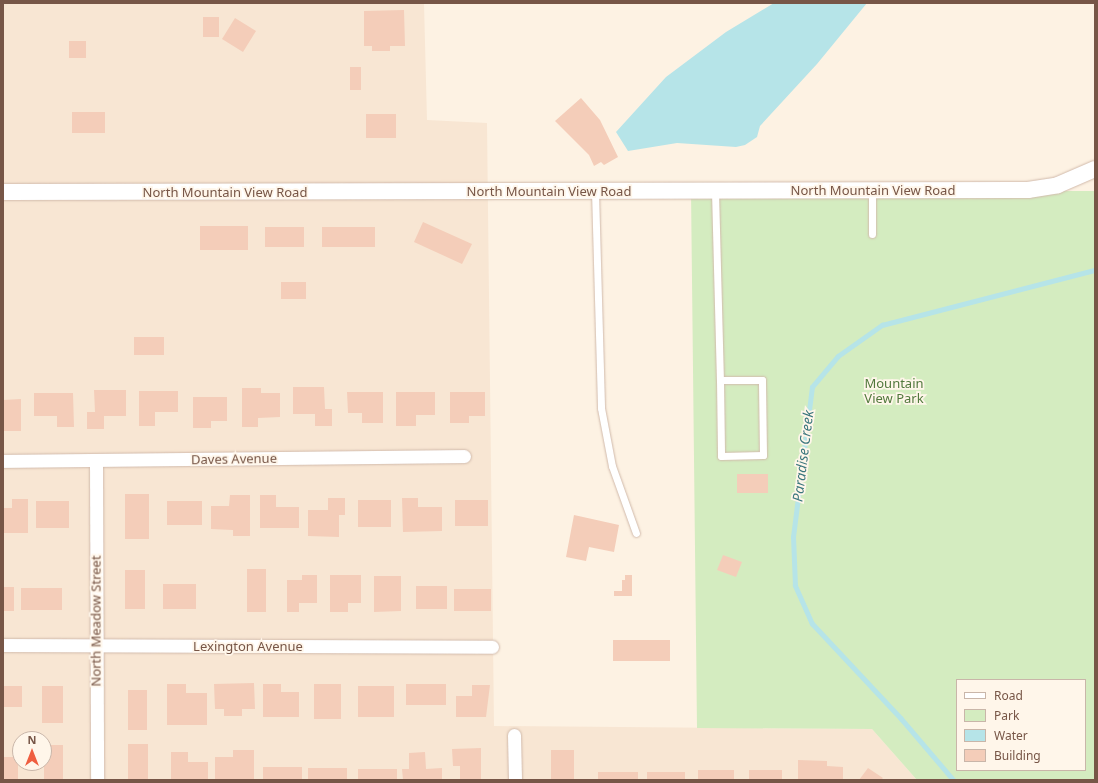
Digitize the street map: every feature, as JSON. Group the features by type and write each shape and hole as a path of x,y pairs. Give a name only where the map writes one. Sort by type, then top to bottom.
{"street":[{"name":"North Mountain View Road","path":"3,192 1028,190 1058,185 1094,170"},
{"name":"Daves Avenue","path":"3,461 464,456"},
{"name":"North Meadow Street","path":"96,461 95,646 97,780"},
{"name":"Lexington Avenue","path":"3,645 492,647"},
{"path":"514,735 515,780"}],"lane":[{"path":"872,190 872,234"},
{"path":"595,191 601,408 612,466 636,533"},
{"path":"715,191 721,456 764,455 762,380 720,380"}],"shaded area":[{"path":"3,3 424,3 427,120 487,123 494,726 872,729 917,780 3,780"}],"green space":[{"name":"Mountain View Park","path":"691,191 1095,191 1095,780 917,780 872,729 697,728"}],"water":[{"path":"774,3 867,3 817,64 760,126 757,137 745,145 736,147 677,143 628,151 616,132 666,77 726,32"}],"building":[{"path":"404,10 405,46 390,46 390,51 372,51 372,46 364,46 364,11"},
{"path":"203,17 219,17 219,37 203,37"},
{"path":"235,18 256,31 243,52 222,39"},
{"path":"69,41 86,41 86,58 69,58"},
{"path":"350,67 361,67 361,90 350,90"},
{"path":"581,98 600,120 618,157 604,165 601,162 594,166 589,155 555,121"},
{"path":"72,112 105,112 105,133 72,133"},
{"path":"366,114 396,114 396,138 366,138"},
{"path":"423,222 472,244 462,264 414,242"},
{"path":"200,226 248,226 248,250 200,250"},
{"path":"265,227 304,227 304,247 265,247"},
{"path":"322,227 375,227 375,247 322,247"},
{"path":"281,282 306,282 306,299 281,299"},
{"path":"134,337 164,337 164,355 134,355"},
{"path":"293,387 324,387 325,409 332,409 332,426 315,426 315,414 293,414"},
{"path":"242,388 261,388 261,393 280,393 280,417 258,418 258,427 242,427"},
{"path":"94,390 126,390 126,416 104,416 104,429 87,429 87,412 95,412"},
{"path":"139,391 178,391 178,412 155,412 155,426 139,426"},
{"path":"347,392 383,392 383,423 362,423 362,413 348,413"},
{"path":"396,392 435,392 435,415 416,415 416,426 396,426"},
{"path":"450,392 485,392 485,416 469,416 469,423 450,423"},
{"path":"34,393 73,393 74,427 57,427 57,416 34,416"},
{"path":"193,397 227,397 227,421 211,421 211,428 193,428"},
{"path":"21,399 21,431 3,431 3,400"},
{"path":"737,474 768,474 768,493 737,493"},
{"path":"125,494 149,494 149,539 125,539"},
{"path":"230,495 250,495 250,536 233,536 233,530 211,529 211,506 229,506"},
{"path":"260,495 276,495 276,507 299,507 299,528 260,528"},
{"path":"328,498 345,498 345,515 339,515 339,537 308,536 308,510 328,510"},
{"path":"402,498 418,498 418,507 442,507 442,531 403,532"},
{"path":"12,499 28,499 28,533 3,533 3,508 12,508"},
{"path":"358,500 391,500 391,527 358,527"},
{"path":"455,500 488,500 488,526 455,526"},
{"path":"36,501 69,501 69,528 36,528"},
{"path":"167,501 202,501 202,525 167,525"},
{"path":"574,515 619,525 614,552 589,547 586,561 566,557"},
{"path":"723,555 742,562 736,577 717,570"},
{"path":"247,569 266,569 266,612 247,612"},
{"path":"125,570 145,570 145,609 125,609"},
{"path":"302,575 317,575 317,603 299,603 299,612 287,612 287,580 302,580"},
{"path":"330,575 361,575 361,603 348,603 348,612 330,612"},
{"path":"625,575 632,575 632,596 614,596 614,591 622,591 622,580 625,580"},
{"path":"374,576 401,576 401,611 374,612"},
{"path":"163,584 196,584 196,609 163,609"},
{"path":"416,586 447,586 447,609 416,609"},
{"path":"3,587 14,587 14,611 3,611"},
{"path":"21,588 62,588 62,610 21,610"},
{"path":"454,589 491,589 491,611 454,611"},
{"path":"613,640 670,640 670,661 613,661"},
{"path":"254,683 255,709 242,709 242,716 224,716 224,709 215,709 214,684"},
{"path":"167,684 186,684 186,693 207,693 207,725 167,725"},
{"path":"263,684 281,684 281,692 299,692 299,717 263,717"},
{"path":"314,684 341,684 341,719 314,719"},
{"path":"406,684 446,684 446,705 406,705"},
{"path":"472,685 490,685 486,717 456,717 456,696 472,696"},
{"path":"3,686 22,686 22,707 3,707"},
{"path":"42,686 63,686 63,723 42,723"},
{"path":"358,686 394,686 394,717 358,717"},
{"path":"128,690 147,690 147,730 128,730"},
{"path":"128,744 148,744 148,780 128,780"},
{"path":"52,745 63,745 63,780 44,780 44,771 52,771"},
{"path":"481,748 481,780 460,780 460,766 453,766 452,749"},
{"path":"233,750 254,750 254,780 215,780 215,757 233,757"},
{"path":"551,750 574,750 574,780 551,780"},
{"path":"171,752 188,752 188,762 208,762 208,780 171,780"},
{"path":"425,752 426,769 442,768 442,780 403,780 402,769 409,769 409,753"},
{"path":"3,757 12,757 12,771 18,771 18,780 3,780"},
{"path":"798,760 827,761 827,766 843,767 843,780 798,780"},
{"path":"263,767 302,767 302,780 263,780"},
{"path":"308,768 347,768 347,780 308,780"},
{"path":"868,768 883,778 881,780 859,780"},
{"path":"358,769 397,769 397,780 358,780"},
{"path":"698,770 734,770 734,780 698,780"},
{"path":"749,770 782,770 782,780 749,780"},
{"path":"598,772 638,772 638,780 598,780"},
{"path":"647,772 685,772 685,780 647,780"}],"waterway":[{"name":"Paradise Creek","path":"953,780 901,719 812,624 795,586 793,537 812,387 838,356 882,325 1095,270"}]}
